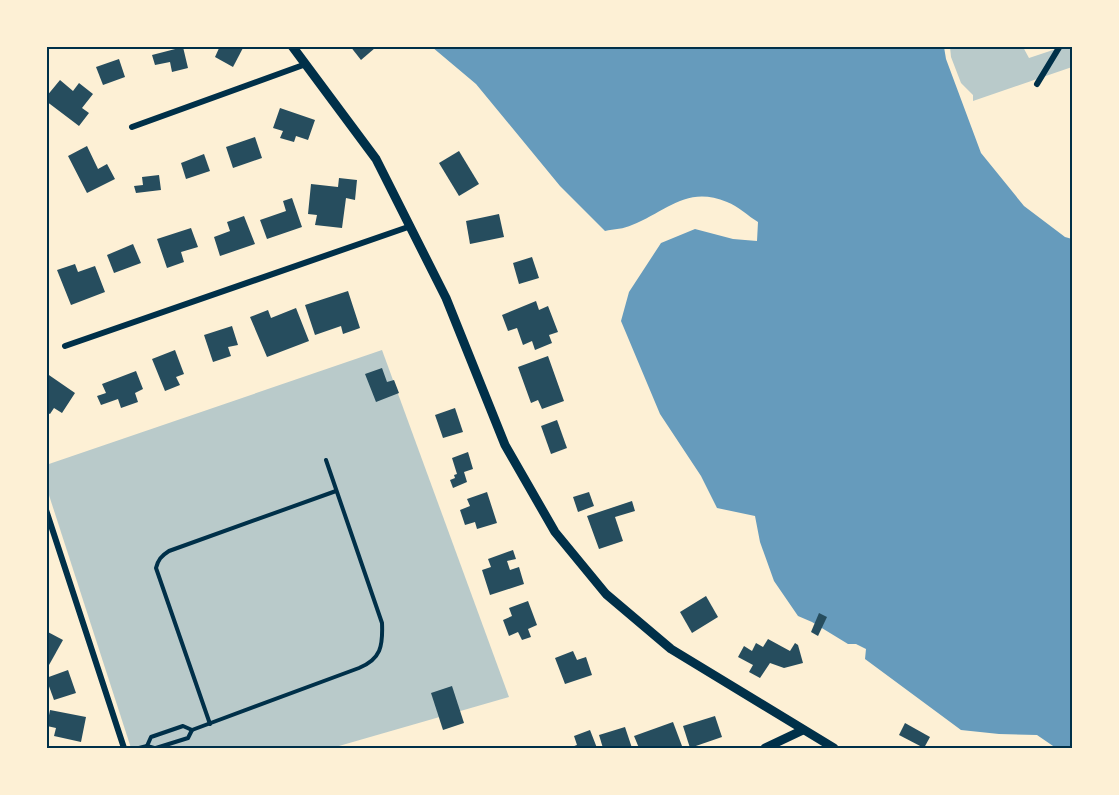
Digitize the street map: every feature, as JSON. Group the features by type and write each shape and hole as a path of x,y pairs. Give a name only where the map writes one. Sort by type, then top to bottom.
{"street":[{"path":"292,46 376,159 446,298 505,445 555,532 606,594 672,649 834,748"},
{"path":"1037,84 1060,46"},
{"path":"132,127 306,64"},
{"path":"65,346 411,226"},
{"path":"46,510 124,748"},
{"path":"765,748 803,730"}],"lane":[{"path":"147,746 151,737 183,726 192,730 210,724 359,668 370,663 378,655 383,640 382,623 326,460"},
{"path":"210,724 156,568 161,556 169,551 336,491"},
{"path":"139,748 147,746 155,748 188,738 192,730"}],"shaded area":[{"path":"950,47 1023,47 1029,58 1062,47 1072,47 1072,67 973,101 973,95 961,83 951,57"},
{"path":"382,350 509,697 332,748 131,748 47,489 46,465"}],"water":[{"path":"432,47 944,47 946,59 981,153 1024,206 1065,237 1072,239 1072,748 1056,748 1037,735 961,730 865,659 866,649 856,644 848,644 798,616 774,581 760,542 755,516 717,508 701,476 660,414 621,321 629,292 661,243 695,229 733,239 757,241 758,222 731,204 700,196 678,202 629,226 605,231 560,186 476,84"}],"building":[{"path":"220,46 244,46 233,67 215,57"},
{"path":"350,46 374,46 375,48 361,60"},
{"path":"183,47 188,68 172,72 170,62 155,65 152,55"},
{"path":"119,59 125,77 103,85 96,67"},
{"path":"60,80 73,91 79,83 93,94 82,108 89,113 79,126 46,101 46,97"},
{"path":"280,108 315,120 308,140 296,136 294,142 280,138 283,131 273,128"},
{"path":"255,137 262,158 233,168 226,147"},
{"path":"87,146 98,169 107,164 115,179 87,193 68,156"},
{"path":"459,151 479,184 459,196 439,163"},
{"path":"204,154 210,171 186,179 181,163"},
{"path":"159,175 161,190 136,193 134,186 143,185 142,177"},
{"path":"339,178 357,180 355,200 346,198 342,228 315,225 317,215 308,214 311,184 338,187"},
{"path":"292,198 302,227 267,239 260,220 286,211 283,201"},
{"path":"499,214 504,237 470,244 466,221"},
{"path":"244,216 255,244 220,256 214,237 230,231 227,222"},
{"path":"191,228 198,247 181,252 184,262 167,268 157,239"},
{"path":"133,244 141,263 114,273 107,255"},
{"path":"532,257 539,278 519,284 513,263"},
{"path":"75,264 78,272 95,266 105,292 71,305 57,270"},
{"path":"348,291 360,328 343,334 341,326 315,335 305,305"},
{"path":"536,301 539,310 548,306 558,332 549,335 552,343 535,350 532,341 523,345 517,328 508,331 502,315"},
{"path":"296,308 309,341 267,357 250,317 268,310 271,318"},
{"path":"232,326 238,345 228,347 231,356 213,362 204,335"},
{"path":"175,350 184,374 176,377 180,385 165,391 152,359"},
{"path":"548,356 564,401 542,409 538,400 531,403 518,367"},
{"path":"382,368 387,382 394,380 399,393 376,402 365,374"},
{"path":"136,371 143,389 135,393 138,402 121,408 118,399 101,405 97,396 106,393 102,384"},
{"path":"46,373 75,393 62,413 54,408 50,414 46,412"},
{"path":"455,408 463,432 443,438 435,415"},
{"path":"557,420 567,448 551,454 541,426"},
{"path":"468,452 473,469 464,472 467,482 453,488 450,480 457,474 452,458"},
{"path":"487,492 497,523 477,529 475,522 465,525 460,510 470,506 467,499"},
{"path":"589,492 594,506 578,512 573,497"},
{"path":"632,501 635,511 615,517 623,541 599,549 587,516"},
{"path":"513,550 516,559 507,561 510,570 519,567 524,584 490,595 482,570 491,567 488,559"},
{"path":"706,596 718,617 692,633 680,612"},
{"path":"528,601 537,625 528,629 531,637 522,640 518,632 509,636 503,620 512,616 509,608"},
{"path":"819,613 827,617 818,636 811,632"},
{"path":"46,631 63,640 49,665 46,664"},
{"path":"768,639 790,651 795,643 798,645 803,663 784,668 770,663 760,678 749,672 753,665 738,657 744,646 752,651 756,643 763,647"},
{"path":"573,651 577,660 586,657 592,675 565,684 555,658"},
{"path":"68,670 76,693 54,700 46,678"},
{"path":"452,686 464,723 443,730 431,693"},
{"path":"50,710 86,717 81,742 54,736 56,728 47,726"},
{"path":"715,716 722,737 690,748 683,726"},
{"path":"673,722 682,746 639,748 634,736"},
{"path":"905,723 930,737 924,748 899,735"},
{"path":"625,727 632,748 603,748 599,735"},
{"path":"590,730 597,748 569,748 577,745 574,736"}]}
